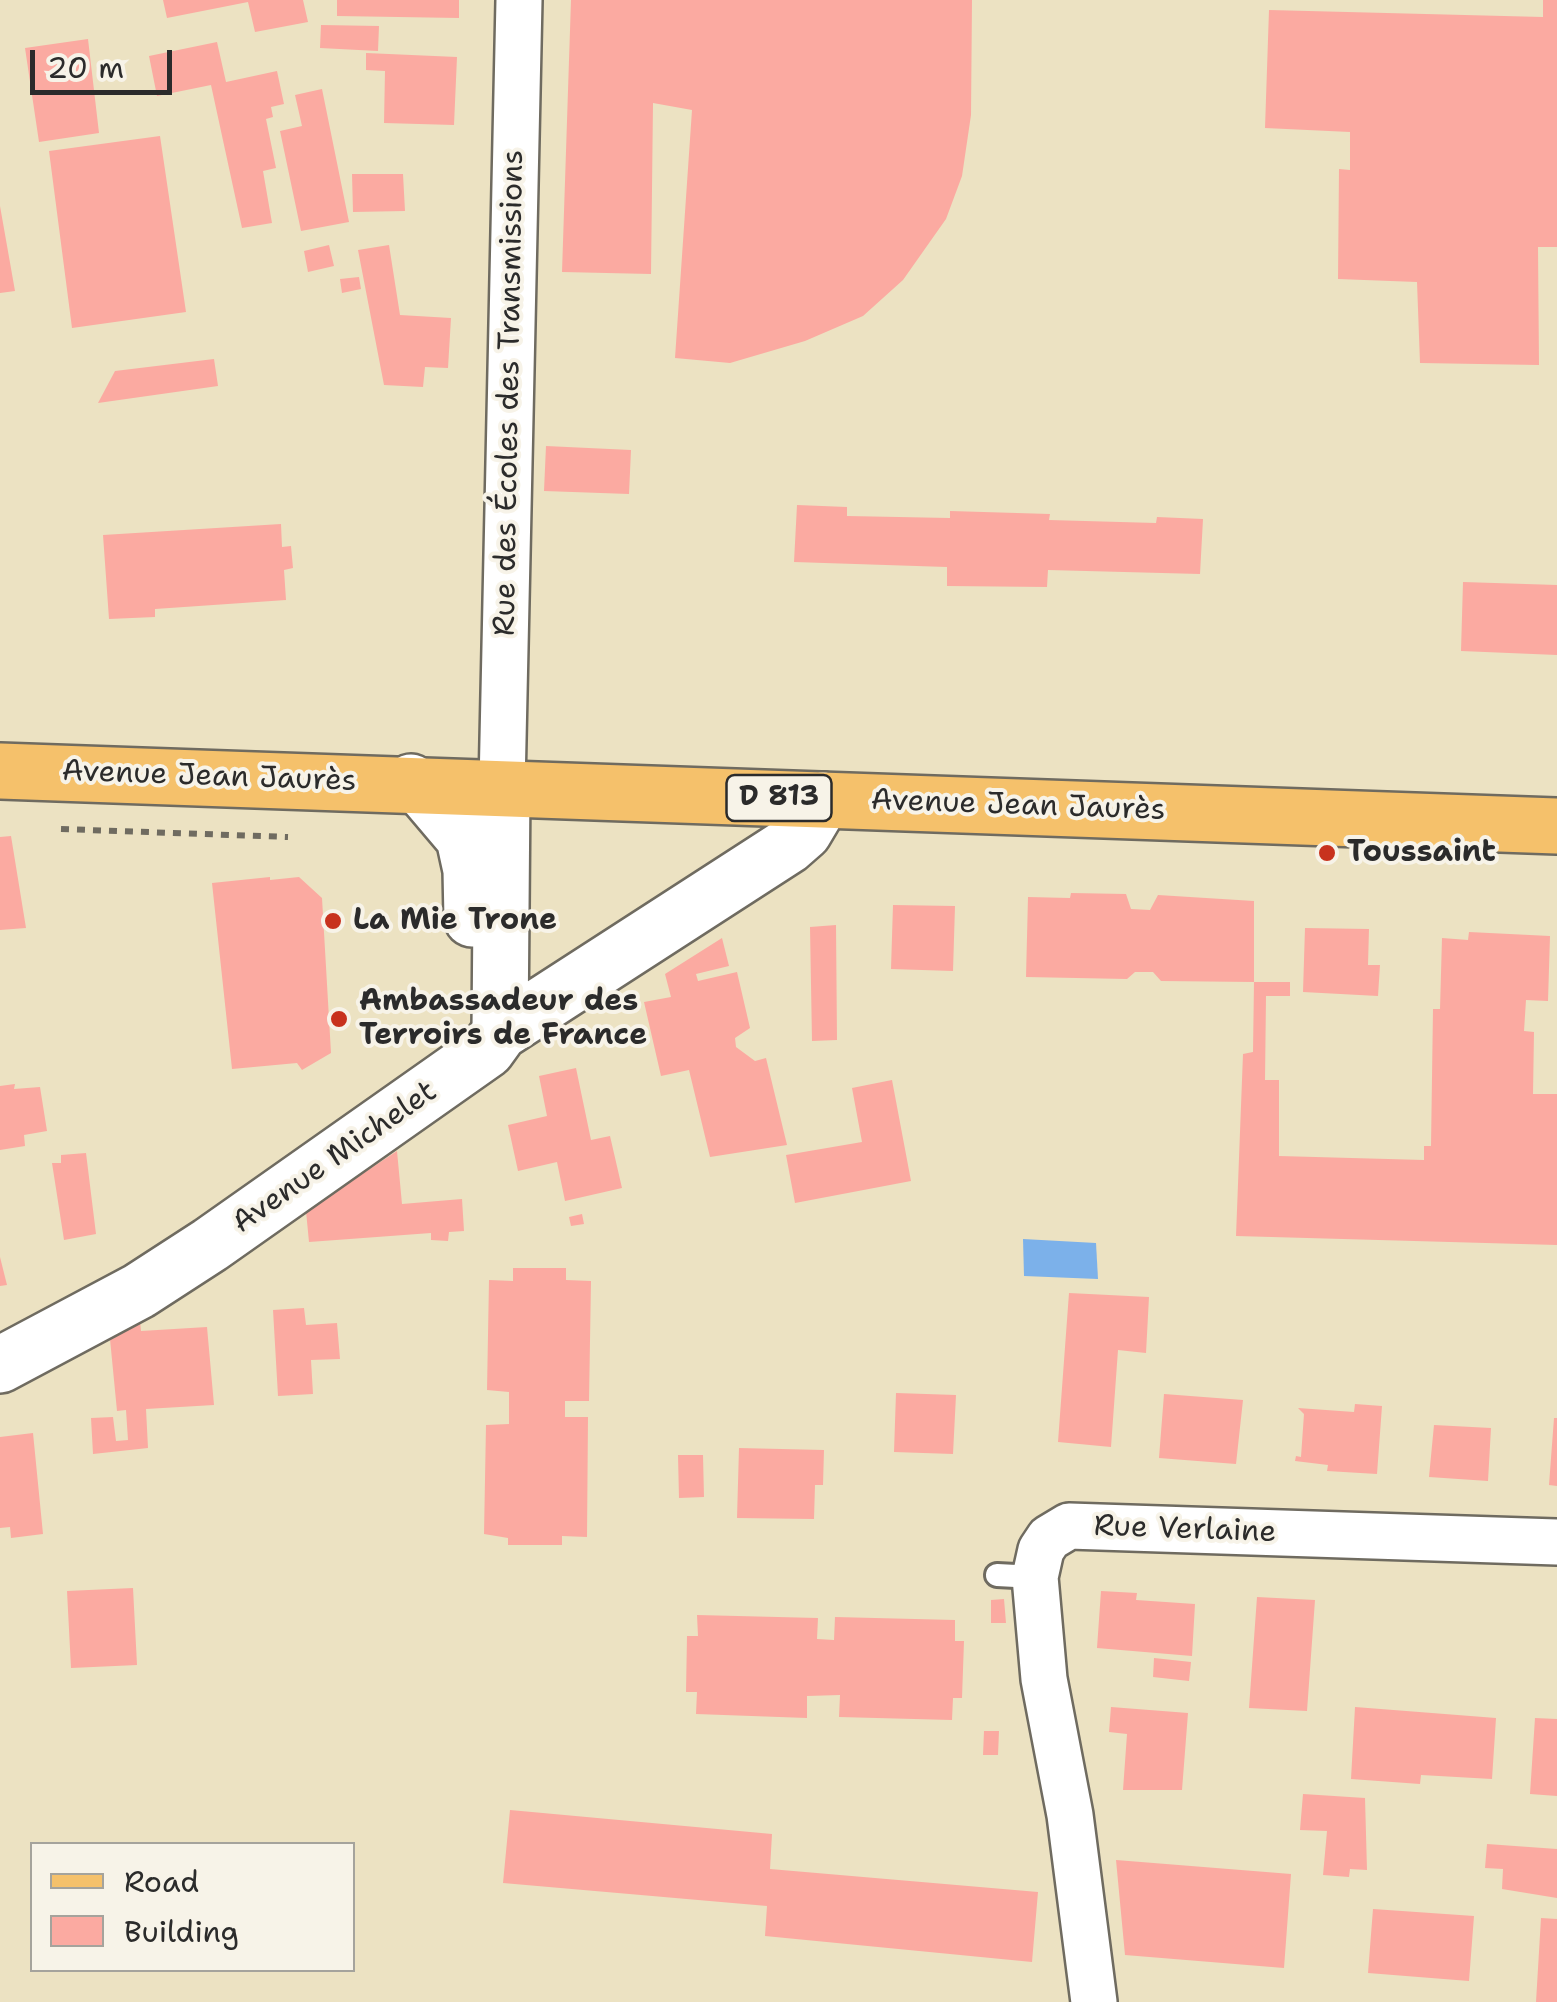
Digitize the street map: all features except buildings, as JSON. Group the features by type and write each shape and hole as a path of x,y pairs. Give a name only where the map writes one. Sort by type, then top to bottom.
{"main road":[{"name":"Avenue Jean Jaurès","path":"0,771 411,782 1557,826"}],"street":[{"name":"Rue des Écoles des Transmissions","path":"502,786 519,0"},
{"path":"46,1337 94,1296 439,1047 462,1024 470,999 471,870 464,838 425,792 411,782"},
{"path":"500,1032 502,786"},
{"name":"Avenue Michelet","path":"0,1365 46,1337 140,1291 210,1245 464,1068 500,1032 788,846 804,832 824,800"},
{"name":"Rue Verlaine","path":"1094,2002 1070,1814 1044,1678 1016,1576 1058,1530 1069,1526 1557,1542"}],"water":[{"path":"1023,1239 1096,1243 1098,1279 1024,1276"}],"place":[{"name":"Toussaint","path":"1327,853"},
{"name":"La Mie Trone","path":"333,921"},
{"name":"Ambassadeur des Terroirs de France","path":"339,1019"}]}
